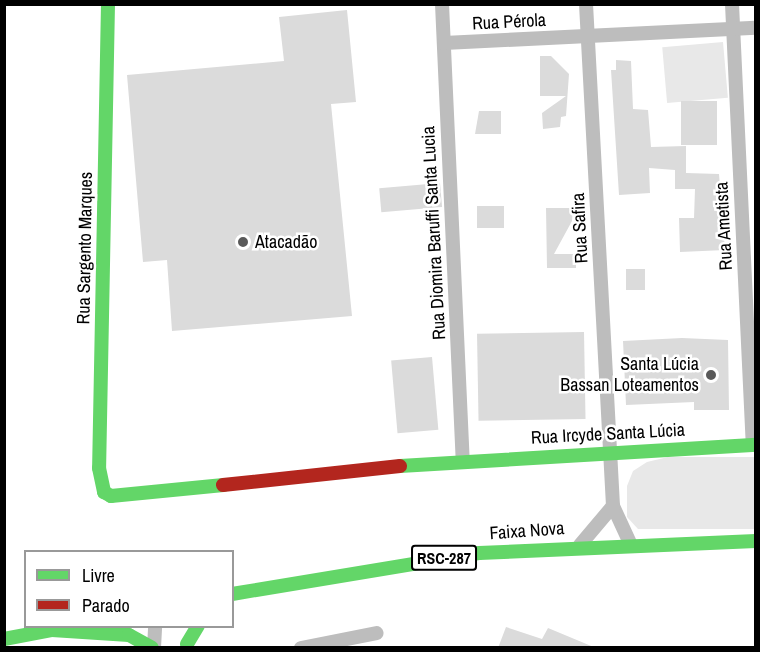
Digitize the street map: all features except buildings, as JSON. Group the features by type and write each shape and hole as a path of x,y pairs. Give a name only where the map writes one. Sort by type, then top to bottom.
{"main road":[{"name":"Rua Sargento Marques","path":"104,492 99,468 108,4"},
{"name":"Rua Ircyde Santa Lúcia","path":"104,492 111,496 463,460 611,450 754,446"},
{"name":"Faixa Nova","path":"234,594 479,553 580,545 756,541"},
{"path":"234,603 257,589"},
{"path":"4,639 63,628"},
{"path":"186,646 197,628"},
{"path":"52,630 129,635 153,648"}],"street":[{"name":"Rua Diomira Baruffi Santa Lucia","path":"442,4 463,460"},
{"name":"Rua Safira","path":"586,4 613,506"},
{"name":"Rua Ametista","path":"732,4 754,446"},
{"name":"Rua Pérola","path":"444,43 756,28"},
{"path":"580,545 613,506 630,543"},
{"path":"153,648 155,628"},
{"path":"186,628 186,646"},
{"path":"301,648 377,633"}],"shaded area":[{"path":"723,42 728,98 667,103 662,47"},
{"path":"668,457 755,457 755,529 638,529 627,517 627,486 633,471 647,462"}],"traffic: fast":[{"path":"108,4 99,468 104,492 111,496 223,485"},
{"path":"400,466 756,445"},
{"path":"234,594 479,553 756,541"},
{"path":"4,639 62,628"},
{"path":"187,644 197,628"},
{"path":"52,630 129,635 152,648"}],"traffic: jam":[{"path":"223,485 400,466"}],"place":[{"name":"Atacadão","path":"243,242"},
{"name":"Santa Lúcia Bassan Loteamentos","path":"711,375"}]}
